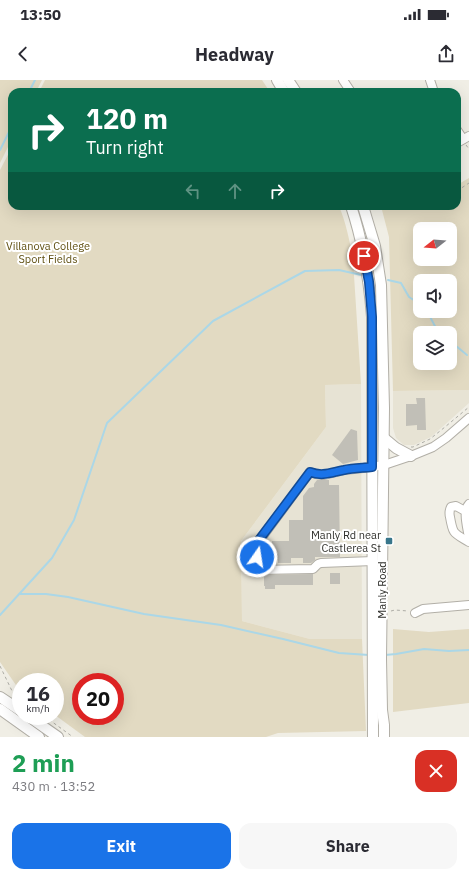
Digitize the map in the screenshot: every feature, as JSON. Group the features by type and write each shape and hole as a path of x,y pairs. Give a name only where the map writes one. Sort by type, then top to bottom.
{"main road":[{"name":"Manly Road","path":"352,210 362,245 368,274 371,300 373,737"},
{"name":"Manly Road","path":"364,210 375,246 380,280 384,392 381,659 384,737"},
{"path":"384,438 396,448 410,452"},
{"path":"0,697 12,705"},
{"path":"0,709 39,737"},
{"path":"41,725 58,737"}],"street":[{"path":"373,561 321,563 318,564 313,570 257,570 256,544 310,472 324,475 345,470 384,465 410,452 433,447 469,418"},
{"path":"469,539 467,508 456,506 451,507 449,510 452,529 455,533 469,542"},
{"path":"415,613 423,609 469,605"}],"path":[{"path":"410,452 413,447 430,439 469,406"},
{"path":"391,611 395,610 415,613"},
{"path":"0,666 12,689"},
{"path":"56,725 73,737"}],"shaded area":[{"path":"361,384 362,639 310,639 242,621 241,541 326,427 325,385"},
{"path":"469,390 469,403 431,437 414,445 404,445 396,438 393,428 393,391"}],"green space":[{"path":"0,80 42,80 38,88 8,88 8,147 0,163"},
{"path":"45,80 262,80 267,88 41,88"},
{"name":"Villanova College Sport Fields","path":"8,155 8,210 341,210 348,233 353,260 361,384 325,385 326,427 241,541 242,621 310,639 362,639 366,731 278,733 266,737 85,737 64,722 64,673 12,673 12,679 0,662 0,170"},
{"path":"469,178 469,390 393,391 389,237 382,210 461,210 461,183"},
{"path":"393,629 429,632 469,629 469,703 393,712"}],"building":[{"path":"416,398 425,398 426,430 417,430 417,425 406,426 406,404 417,404"},
{"path":"351,429 357,431 358,460 343,464 332,455"},
{"path":"317,480 329,480 329,485 339,485 340,557 315,557 315,560 311,563 303,563 303,558 291,558 291,563 278,563 278,558 272,558 272,541 289,541 289,520 303,520 303,496 309,488 314,487"},
{"path":"330,573 340,573 340,584 330,584"},
{"path":"313,574 313,585 275,585 275,589 265,589 264,586 264,575"}],"waterway":[{"path":"31,88 35,80"},
{"path":"0,150 8,134"},
{"path":"0,615 52,558 74,520 107,423 213,321 305,271 339,270 361,275"},
{"path":"388,280 401,283 409,297 413,300"},
{"path":"431,318 435,326"},
{"path":"457,347 467,355"},
{"path":"20,594 46,594 68,597 144,614 221,625 339,653 369,655"},
{"path":"385,655 424,649 449,651 469,650"}],"place":[{"name":"Manly Rd near Castlerea St","path":"389,541"}],"route":[{"path":"257,557 256,544 310,472 324,475 345,470 372,467 372,317 369,282 364,256"}]}
